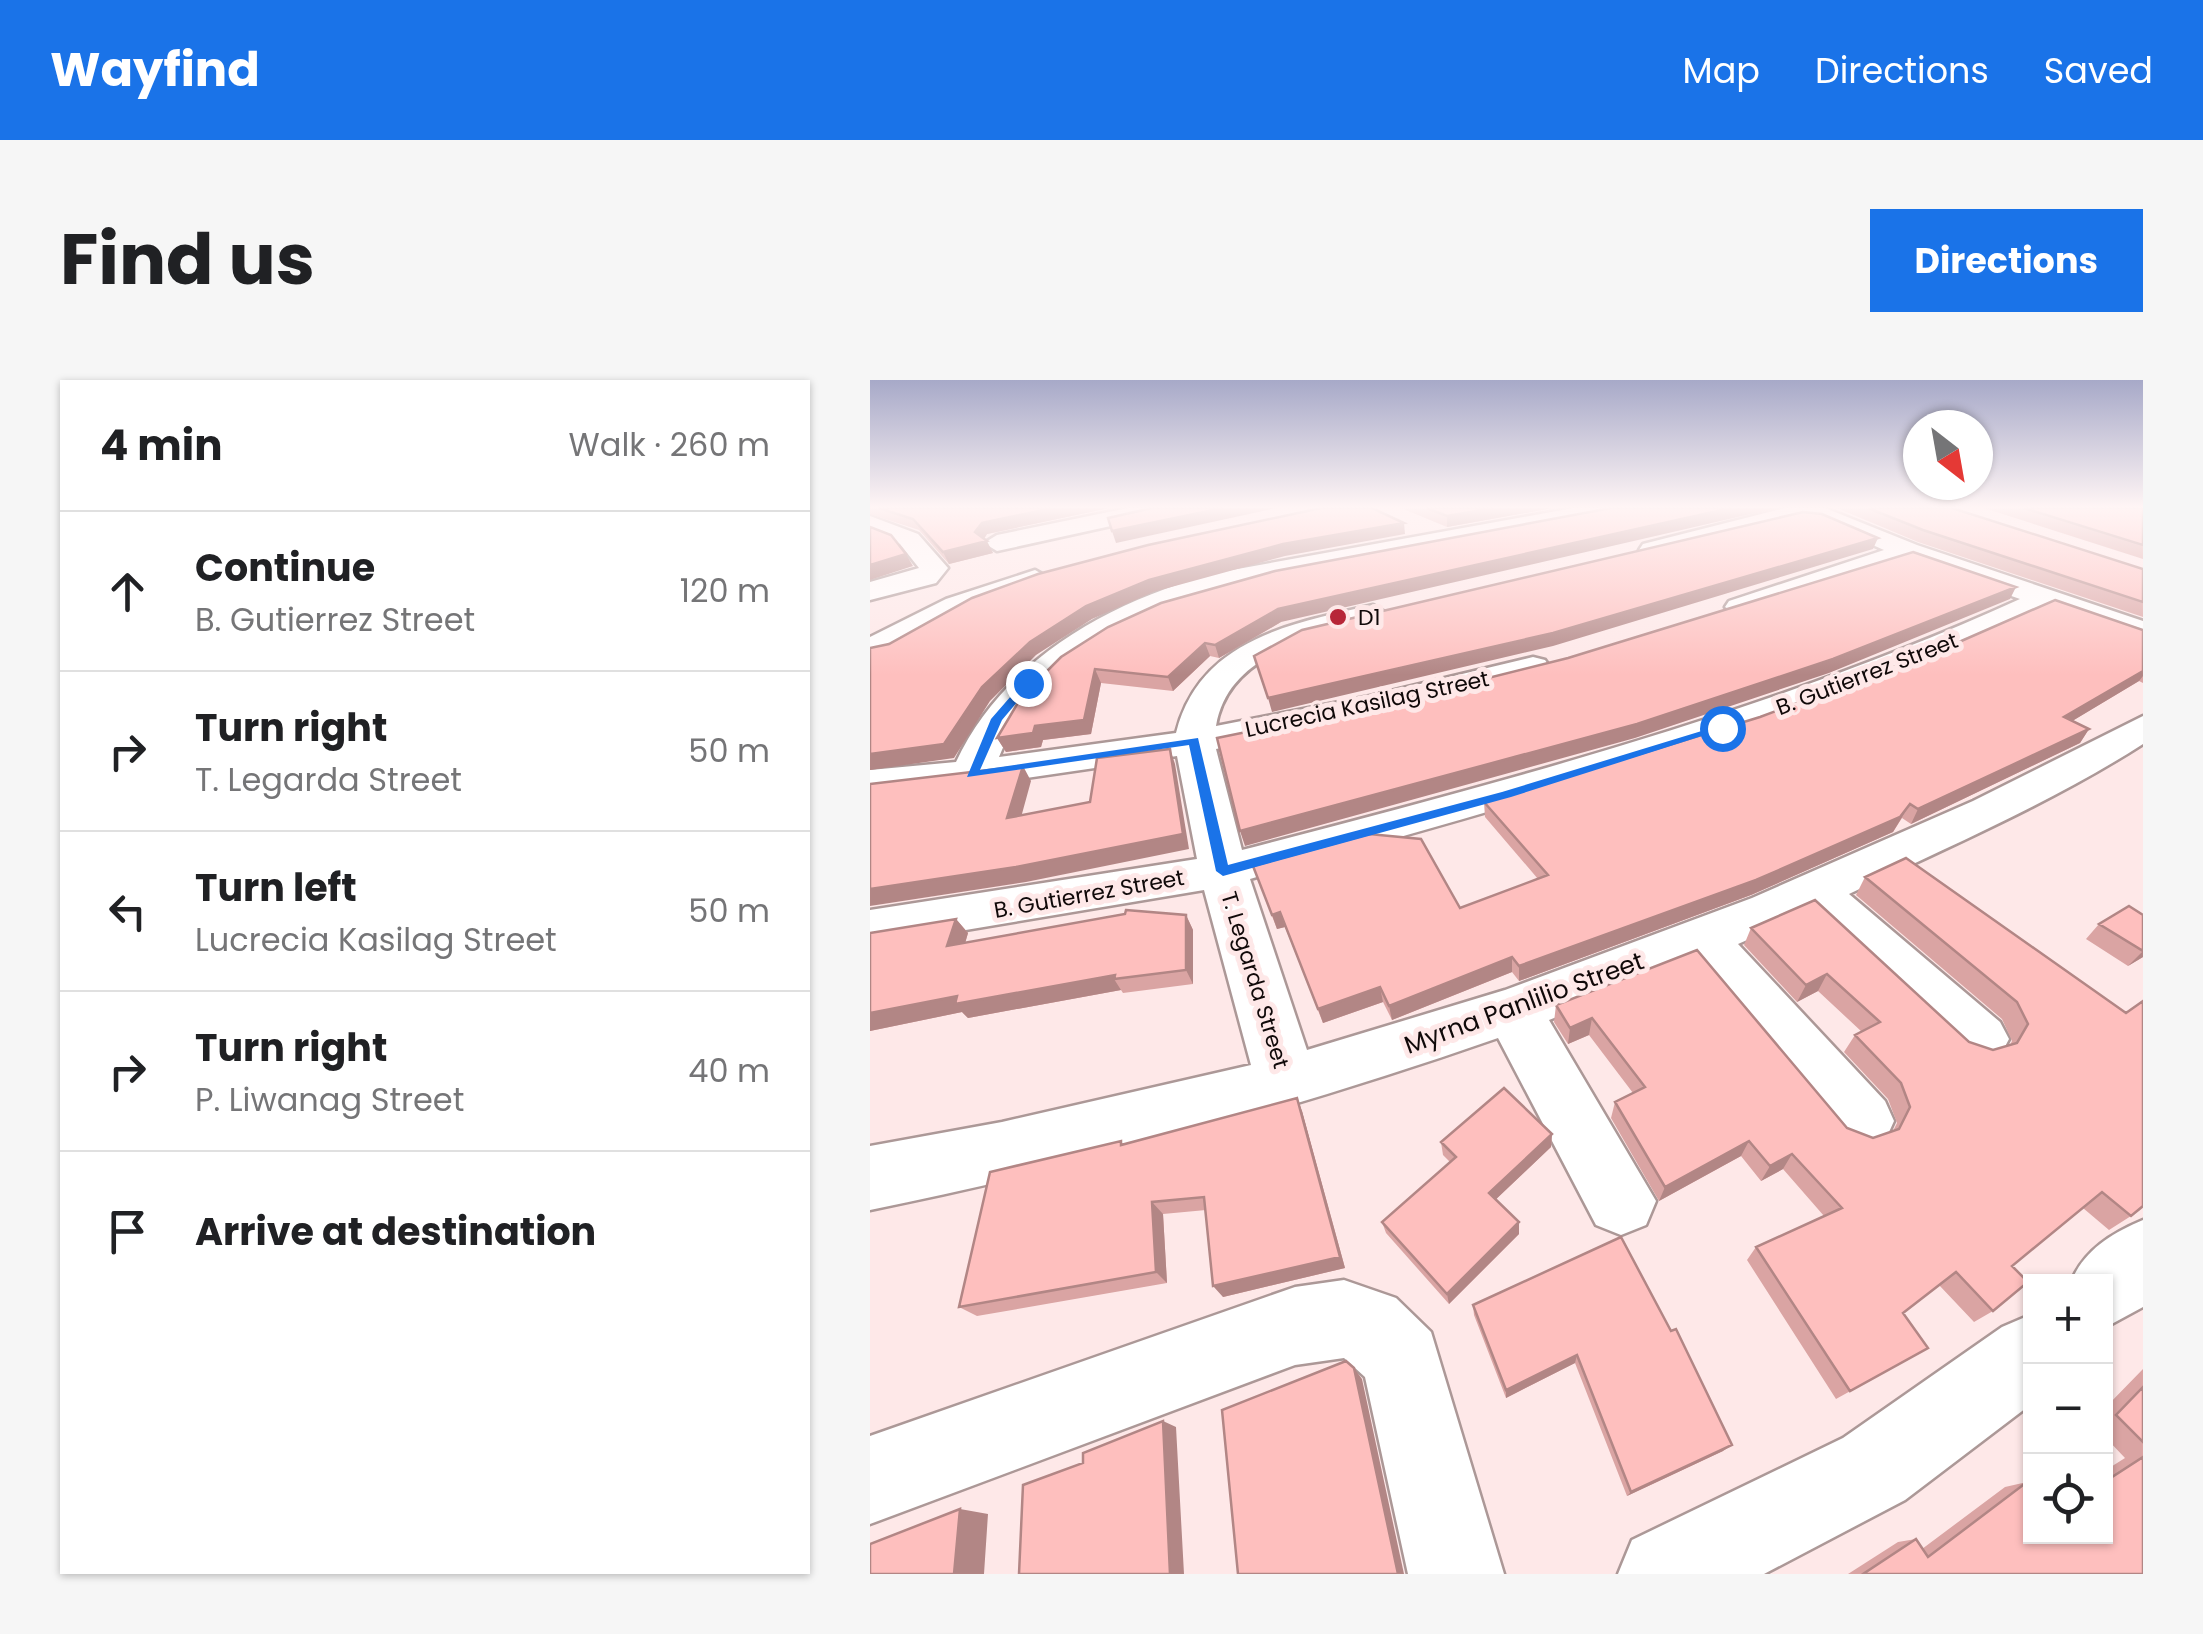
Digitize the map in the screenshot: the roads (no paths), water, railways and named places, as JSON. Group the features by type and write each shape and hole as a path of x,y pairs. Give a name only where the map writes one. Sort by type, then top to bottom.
{"street":[{"path":"870,591 935,564"},
{"path":"954,564 948,580 960,588"},
{"path":"971,774 997,719 1028,683 1118,624 1159,603 1222,582 1317,564"},
{"path":"1700,620 1872,564"},
{"path":"1941,564 2143,632"},
{"path":"878,640 957,605 1061,570"},
{"name":"B. Gutierrez Street","path":"870,928 1223,871 1506,794 1722,728 1918,658 2043,600"},
{"path":"1194,740 1199,716 1228,670 1258,648 1293,633 1407,607"},
{"name":"Lucrecia Kasilag Street","path":"870,783 971,774 1194,740 1559,660"},
{"name":"Myrna Panlilio Street","path":"870,1178 1026,1150 1286,1083 1514,1013 1815,892 2037,786 2143,727"},
{"name":"T. Legarda Street","path":"1194,740 1223,871 1286,1083"},
{"path":"1815,892 1980,1039"},
{"path":"1702,938 1862,1120"},
{"path":"1514,1013 1621,1202"},
{"path":"2113,1284 2143,1256"},
{"path":"870,1480 1295,1326 1327,1319 1357,1321 1384,1333 1402,1362 1456,1574"},
{"path":"1666,1574 1874,1468 2023,1360"}],"place":[{"name":"D1","path":"1338,617"}]}
